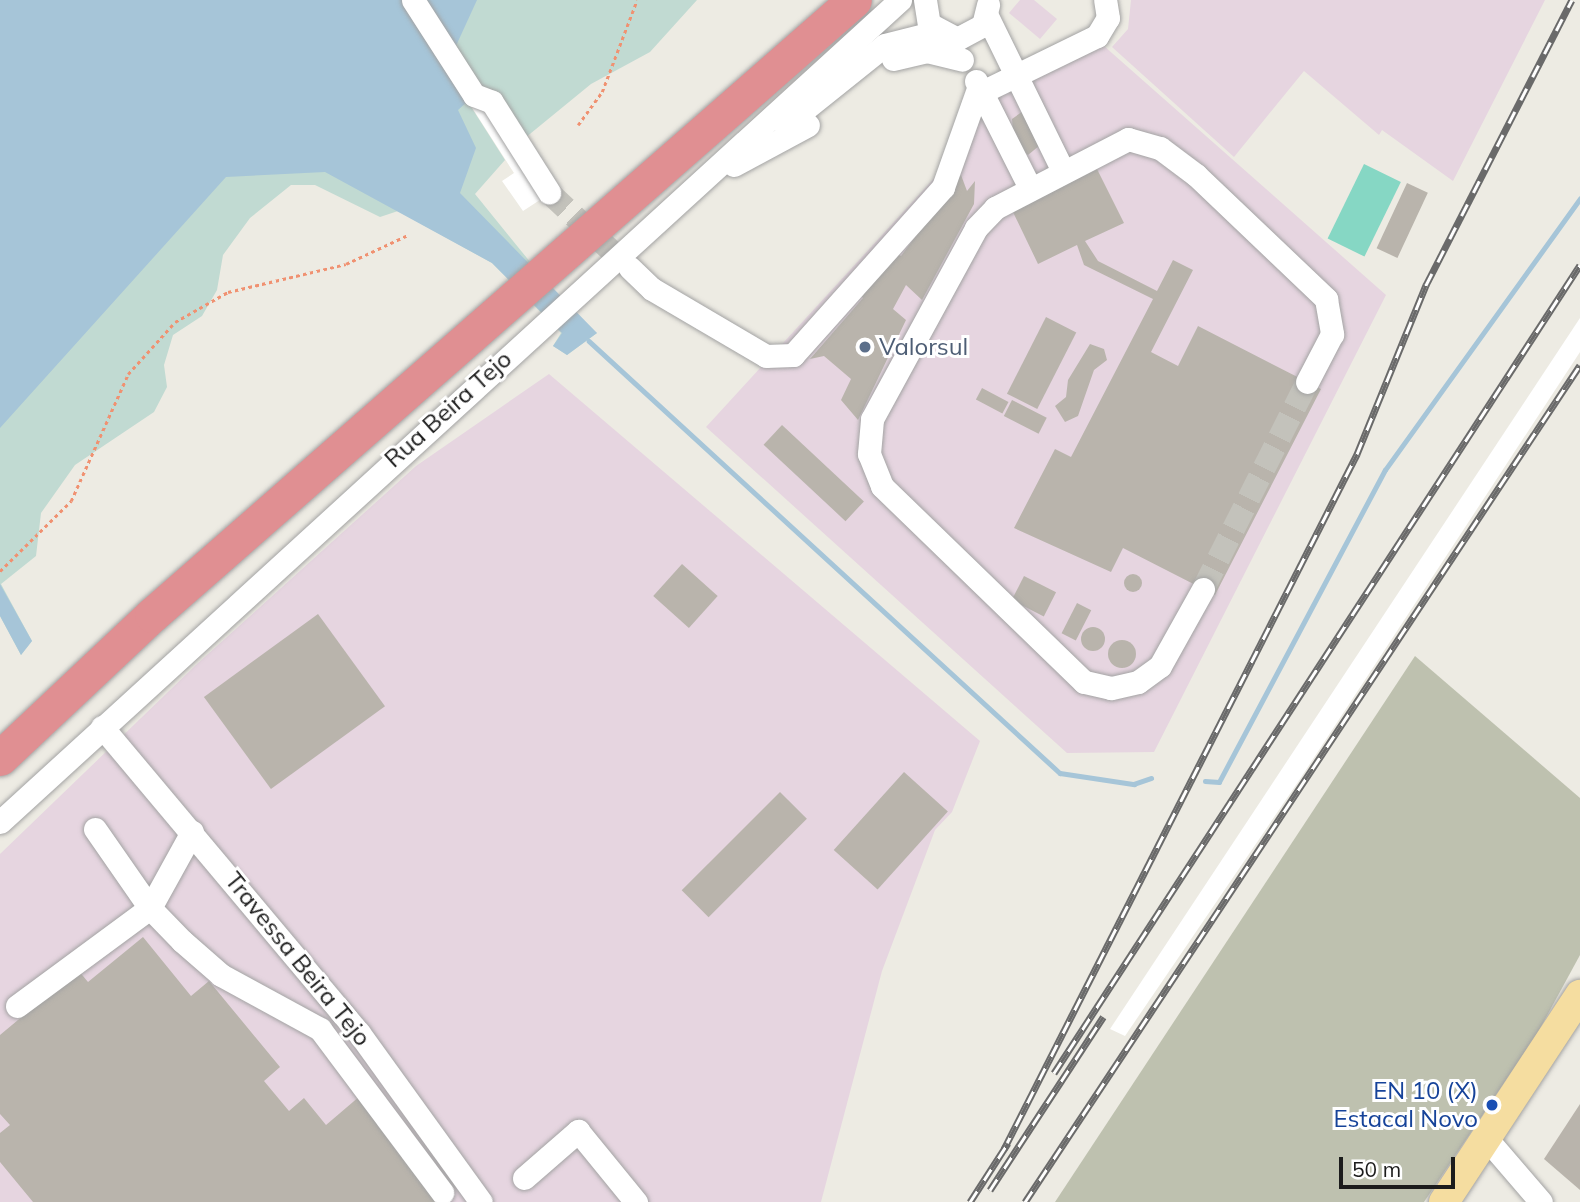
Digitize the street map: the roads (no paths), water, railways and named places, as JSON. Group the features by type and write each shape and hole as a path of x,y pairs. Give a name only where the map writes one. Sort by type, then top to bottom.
{"highway":[{"path":"542,260 820,0"},
{"path":"0,726 136,598 855,0"},
{"path":"0,758 503,293"}],"main road":[{"path":"1444,1202 1580,995"}],"street":[{"path":"413,0 474,95 543,194"},
{"name":"Rua Beira Tejo","path":"0,822 542,323 900,0"},
{"path":"925,0 925,15 962,60 980,89 1029,186"},
{"path":"980,89 1016,76 1097,36 1108,18 1105,0"},
{"path":"734,165 885,45 976,32 988,5"},
{"path":"988,5 1016,76 1062,169"},
{"path":"695,184 814,121 894,58 927,51 962,60"},
{"path":"630,268 686,310 772,359 785,358 943,187 957,157 980,89"},
{"path":"1203,589 1160,666 1138,682 1111,688 1084,682 882,486 869,454 872,419 976,229 1029,186 1062,169 1141,138 1196,175 1326,299 1332,334 1307,382"},
{"path":"957,157 970,143 1008,144"},
{"name":"Travessa Beira Tejo","path":"102,727 359,1033 481,1202"},
{"path":"95,829 150,908 221,975 320,1029 442,1192"},
{"path":"17,1006 150,908 192,832"},
{"path":"524,1178 578,1131 636,1202"},
{"path":"1486,1138 1541,1202"}],"waterway":[{"path":"1205,781 1219,782 1385,470 1580,199"},
{"path":"589,341 1060,773 1134,784 1151,778"}],"tunnel":[{"path":"549,192 630,268"},
{"path":"1203,589 1307,382"}],"railway":[{"path":"1004,1149 1357,454 1426,285 1572,0"},
{"path":"1054,1073 1580,265"},
{"path":"1025,1202 1580,365"},
{"path":"990,1190 1103,1017"},
{"path":"970,1202 1008,1143"}],"place":[{"name":"Valorsul","path":"865,347"},
{"name":"EN 10 (X) Estacal Novo","path":"1492,1105"}]}
